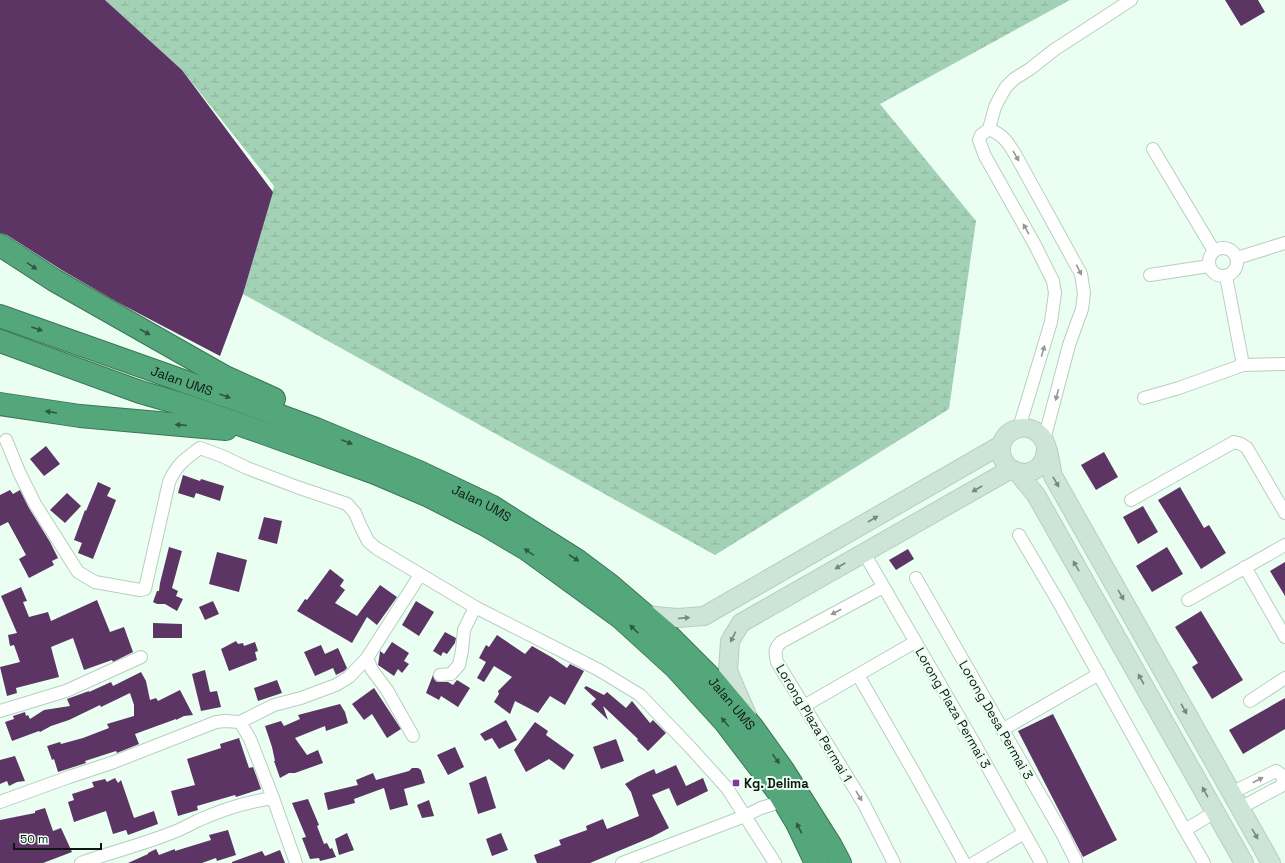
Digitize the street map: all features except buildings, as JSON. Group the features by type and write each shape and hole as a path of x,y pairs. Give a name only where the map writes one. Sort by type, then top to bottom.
{"highway":[{"path":"0,245 54,280 100,307 225,376 284,404 316,429"},
{"name":"Jalan UMS","path":"0,316 152,369 316,429 419,472 491,506 578,561 646,615 712,679 784,770 840,863"},
{"name":"Jalan UMS","path":"0,342 375,473 428,496 484,524 528,550 620,617 676,668 725,722 783,801 797,824 816,863"},
{"path":"0,404 80,416 261,432"}],"street":[{"path":"1019,428 1051,322 1055,293 1053,281 1038,251 981,147 979,140 980,135 989,130 995,107 1006,87 1014,79 1030,69 1054,50 1131,0"},
{"path":"752,728 728,671 730,641 741,623 864,553 1015,471 1026,473 1033,471 1040,467 1044,460 1046,453 1045,442 1069,345 1082,309 1084,293 1081,274 1009,144 1000,134 989,130"},
{"path":"1153,149 1214,250"},
{"path":"1237,258 1285,243"},
{"path":"1223,248 1231,250 1237,258 1234,271 1226,276 1218,275 1211,270 1209,266 1209,258 1214,250 1223,248"},
{"path":"1150,275 1209,266"},
{"path":"1226,276 1243,365"},
{"path":"1144,398 1179,388 1243,365 1285,364"},
{"path":"646,615 677,618 704,616 1001,445 1008,434 1019,428 1033,430 1039,434 1045,442 1053,476 1271,863"},
{"path":"6,440 20,474 35,504 68,557 78,572 95,582 143,590 145,589 169,482 181,461 200,448 222,456 247,468 347,504 355,513 368,541 376,548 475,607 599,670 640,695 727,788 775,863"},
{"path":"1131,500 1234,442 1247,448 1285,513"},
{"path":"1001,445 1002,459 1006,465 1015,471 1036,495 1244,863"},
{"path":"1019,535 1204,863"},
{"path":"1188,600 1285,545"},
{"name":"Lorong Plaza Permai 3","path":"864,553 1041,863"},
{"path":"1245,567 1285,637"},
{"path":"0,802 114,762 216,722 240,722 274,705 301,698 336,685 349,677 367,658 420,575"},
{"name":"Lorong Desa Permai 3","path":"916,578 1076,861"},
{"name":"Lorong Plaza Permai 1","path":"883,587 781,642 777,646 774,653 777,662 864,804 894,863"},
{"path":"440,675 451,674 459,665 464,630 475,607"},
{"path":"804,706 915,642"},
{"path":"0,712 66,691 141,657"},
{"path":"367,658 372,670 387,690 413,736"},
{"path":"1002,730 1098,674"},
{"path":"858,676 915,774 964,863"},
{"path":"1250,701 1285,678"},
{"path":"240,722 250,739 296,863"},
{"path":"1276,771 1284,776 1282,785 1236,801 1276,771"},
{"path":"81,863 158,838 215,814 258,800 273,798"},
{"path":"622,863 745,816 761,808 783,801"},
{"path":"1185,830 1215,812"},
{"path":"974,863 1024,833"}],"green space":[{"path":"105,0 1070,0 880,104 976,221 949,409 715,555 243,294 274,186 182,70"}],"place":[{"name":"Kg. Delima","path":"736,783"}]}
